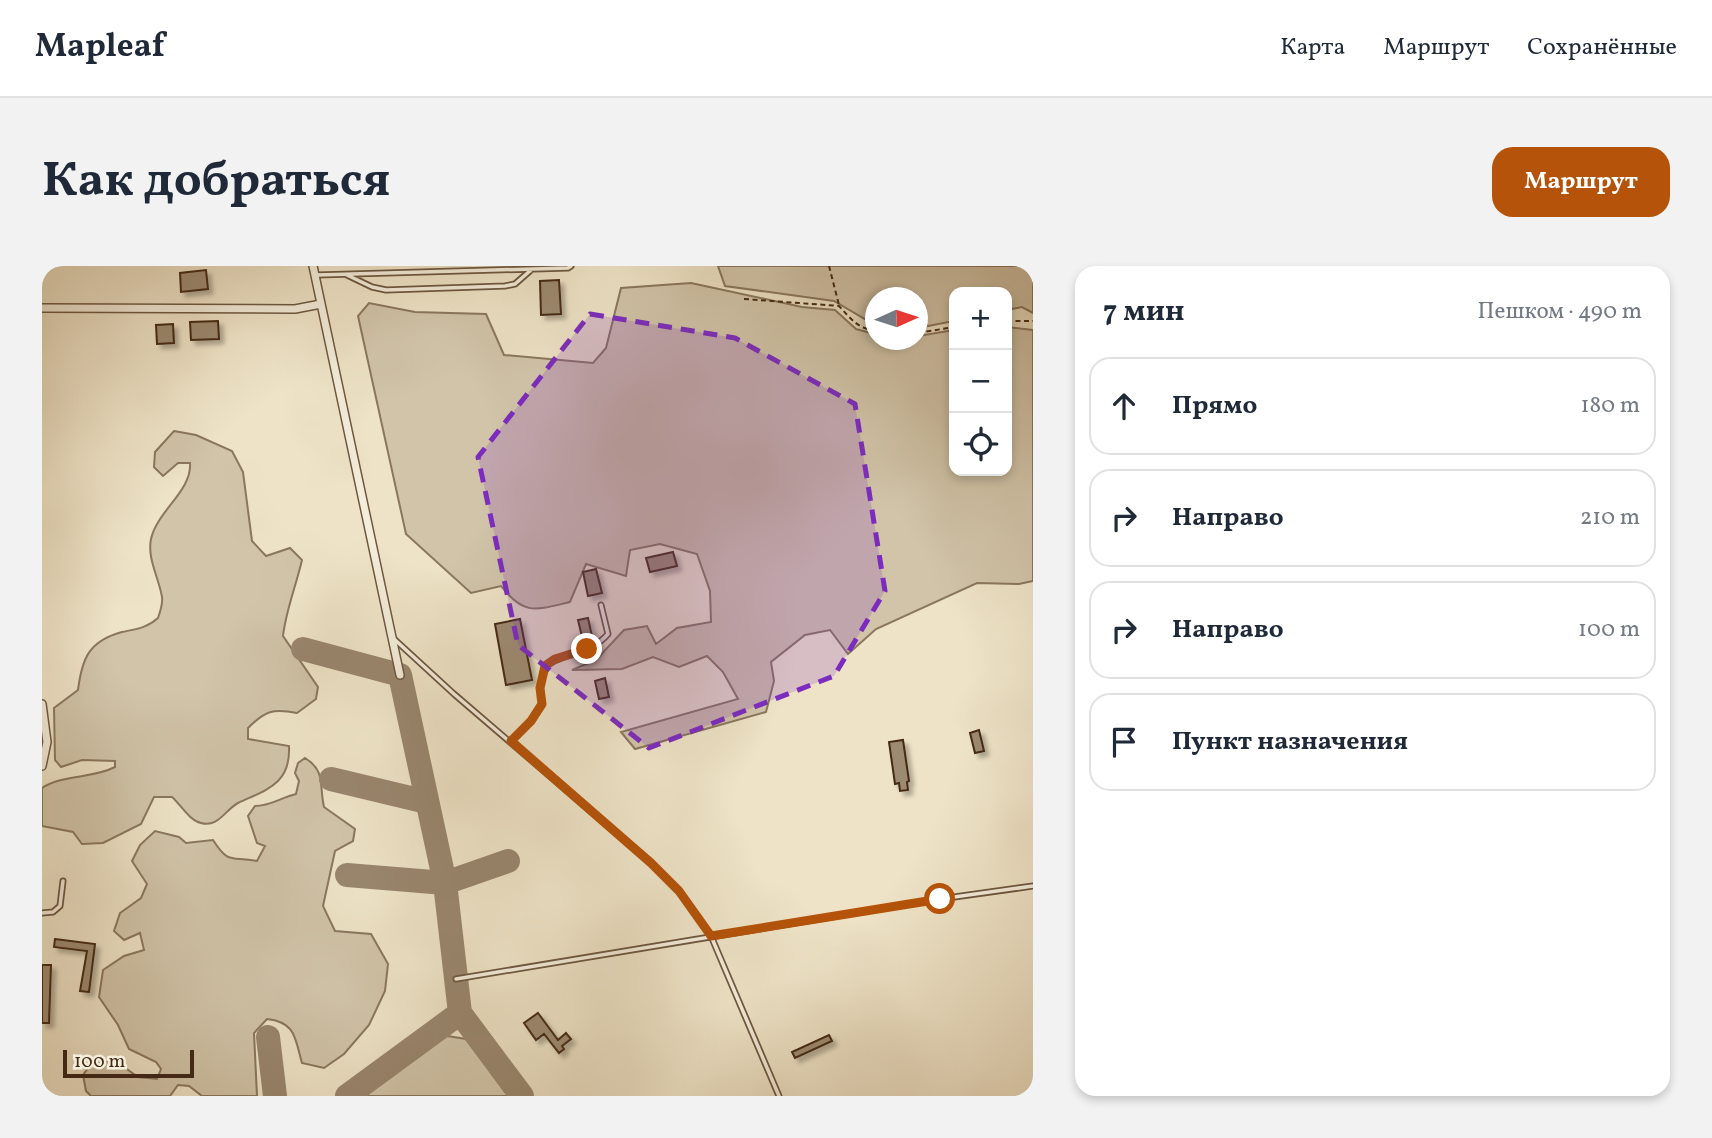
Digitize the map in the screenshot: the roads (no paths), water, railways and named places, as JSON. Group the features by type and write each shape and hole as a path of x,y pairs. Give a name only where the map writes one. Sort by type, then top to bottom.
{"street":[{"path":"313,266 400,675"},
{"path":"42,308 295,309 321,304"},
{"path":"42,704 47,742 42,766"}],"lane":[{"path":"396,266 396,273"},
{"path":"315,275 571,266"},
{"path":"345,274 372,287 386,290 505,286 515,284 533,269"},
{"path":"511,741 531,721 542,704 540,688 545,666 555,659 600,644 608,634 601,605"},
{"path":"392,636 454,694 651,863 679,891 711,936 779,1096"},
{"path":"42,913 52,912 60,905 63,881"},
{"path":"456,979 1033,886"}]}
